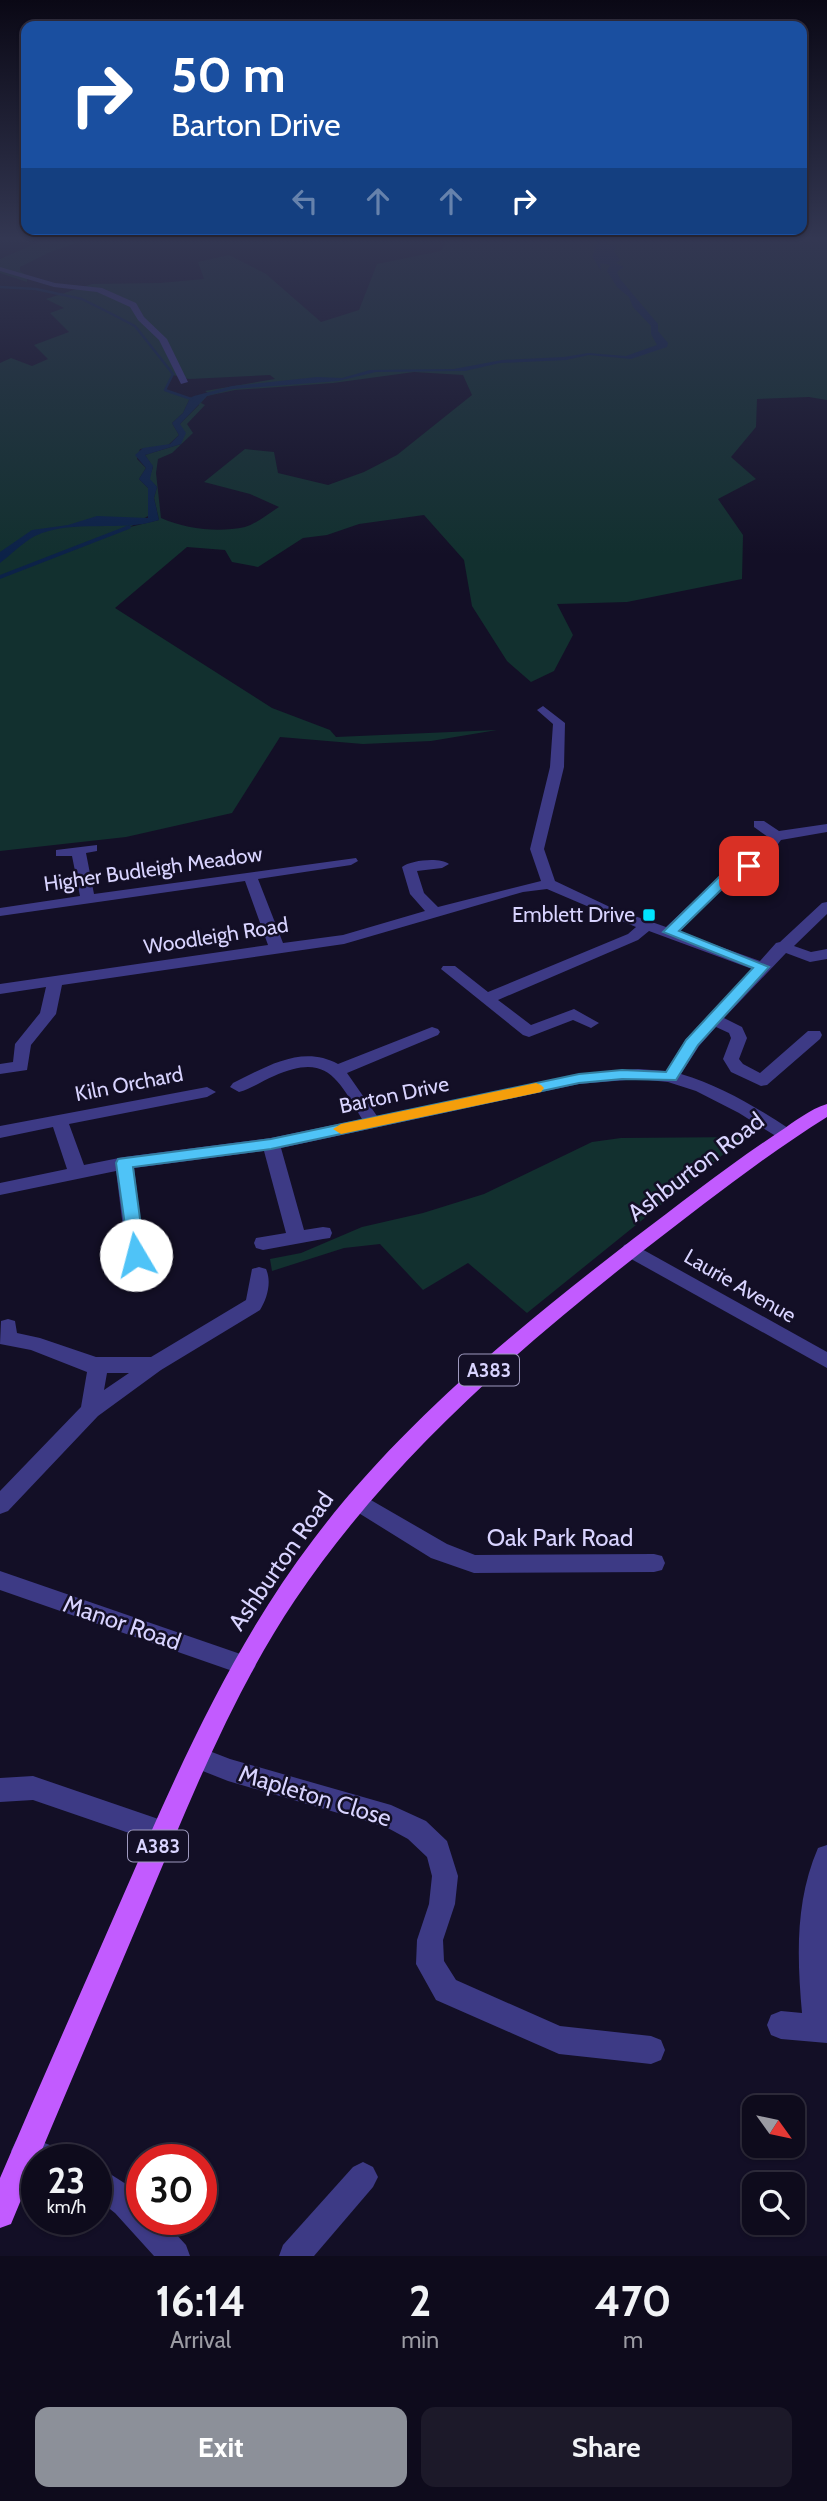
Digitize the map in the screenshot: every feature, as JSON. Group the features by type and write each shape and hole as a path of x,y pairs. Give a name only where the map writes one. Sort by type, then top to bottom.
{"main road":[{"name":"Ashburton Road","path":"44,2144 164,1833 244,1665 314,1554 357,1501 400,1455 503,1357 631,1250 785,1134 827,1109"},
{"name":"Ashburton Road","path":"0,2213 21,2183"}],"street":[{"path":"166,344 184,382"},
{"path":"543,710 559,723 557,767 537,849 549,884 607,911 762,967"},
{"path":"759,824 776,836 827,828"},
{"path":"670,932 725,879 758,860 776,836"},
{"path":"61,852 85,849 88,899"},
{"name":"Higher Budleigh Meadow","path":"0,912 250,876 314,872 351,861"},
{"path":"393,865 409,867 442,864"},
{"path":"409,867 417,894 435,913"},
{"path":"250,876 277,948"},
{"name":"Woodleigh Road","path":"0,989 344,939 522,888 549,884"},
{"path":"671,1077 692,1043 713,1019 781,946 827,906"},
{"path":"486,999 633,937 648,925"},
{"path":"781,946 810,957 827,954"},
{"path":"449,969 529,1032 574,1014 590,1023"},
{"path":"0,1069 20,1066 23,1044 48,1014 55,982"},
{"path":"713,1019 736,1030 739,1038 731,1059 737,1069 761,1080 814,1035"},
{"path":"336,1071 432,1032"},
{"path":"235,1089 299,1059 310,1058 321,1061 336,1071 356,1093 373,1123"},
{"name":"Barton Drive","path":"0,1189 124,1163 271,1144 579,1079 622,1075 671,1077 729,1100 785,1134"},
{"name":"Kiln Orchard","path":"0,1132 207,1092"},
{"name":"Kiln Orchard","path":"59,1121 77,1171"},
{"path":"271,1144 296,1236"},
{"path":"124,1163 136,1255"},
{"path":"263,1243 323,1233"},
{"name":"Laurie Avenue","path":"631,1250 827,1361"},
{"path":"114,1260 161,1251"},
{"path":"0,1505 91,1410 154,1365 253,1305 257,1298 259,1274"},
{"path":"8,1326 7,1339 33,1343 95,1366 154,1365"},
{"path":"91,1410 97,1372 95,1366"},
{"name":"Oak Park Road","path":"357,1501 439,1550 474,1564 654,1563"},
{"name":"Manor Road","path":"0,1580 244,1665"},
{"name":"Mapleton Close","path":"199,1758 228,1770 391,1817 417,1830 438,1850 445,1876 442,1905 430,1940 430,1964 446,1990 559,2040 651,2050"},
{"path":"0,1790 33,1788 164,1833"},
{"path":"781,2025 822,2028 813,1979 814,1911 821,1870 827,1857"},
{"path":"294,2256 363,2177"},
{"path":"112,2192 126,2202 176,2256"}],"green space":[{"path":"827,344 827,400 809,397 757,399 756,427 731,457 756,479 718,499 743,535 742,579 627,602 557,604 573,635 554,671 531,682 507,661 472,606 464,560 424,515 359,524 327,535 303,538 258,567 232,562 225,550 187,547 115,608 272,708 330,730 336,737 497,730 431,741 363,744 280,737 232,813 126,837 0,851 0,363 11,358 32,366 48,359 34,345","holes":["414,372 463,375 472,395 397,455 364,472 328,485 278,473 274,452 245,449 204,482 250,494 279,507 254,523 235,529 202,529 161,518 156,473 158,459 172,453 193,433 187,424 205,405 201,403 207,396 235,390 333,383","173,375 189,379 270,375 275,379 205,391 208,393 197,397 199,405 180,424 181,444 145,455 153,467 149,479 157,487 154,498 159,520 130,527 148,516 148,488 139,479 146,468 137,459 140,449 167,446 179,435 172,423 183,413 190,398 194,396 189,398 165,390"]},
{"path":"745,1137 527,1313 468,1263 423,1290 380,1244 344,1248 272,1271 270,1259 301,1253 362,1227 423,1213 484,1194 592,1142 621,1138"}],"water":[{"path":"668,344 667,347 631,359 589,355 566,360 500,363 465,371 376,372 338,381 233,389 207,396 180,424 186,433 181,444 145,455 153,466 150,479 157,487 154,498 159,520 144,524 81,526 50,531 30,539 0,563 0,552 32,530 68,525 97,516 148,518 148,488 139,479 146,468 135,455 143,448 170,444 179,435 172,423 183,413 190,398 194,396 232,386 317,377 342,378 370,370 454,369 502,360 588,353 626,356 657,345"}],"waterway":[{"path":"149,344 173,374 165,390 194,400"},
{"path":"0,577 129,527"}],"slow traffic":[{"path":"341,1129 536,1088"}],"place":[{"name":"Emblett Drive","path":"649,915"}],"route":[{"path":"136,1255 124,1163 271,1144 579,1079 622,1075 671,1077 692,1043 762,967 670,932 725,879 749,866"}]}
